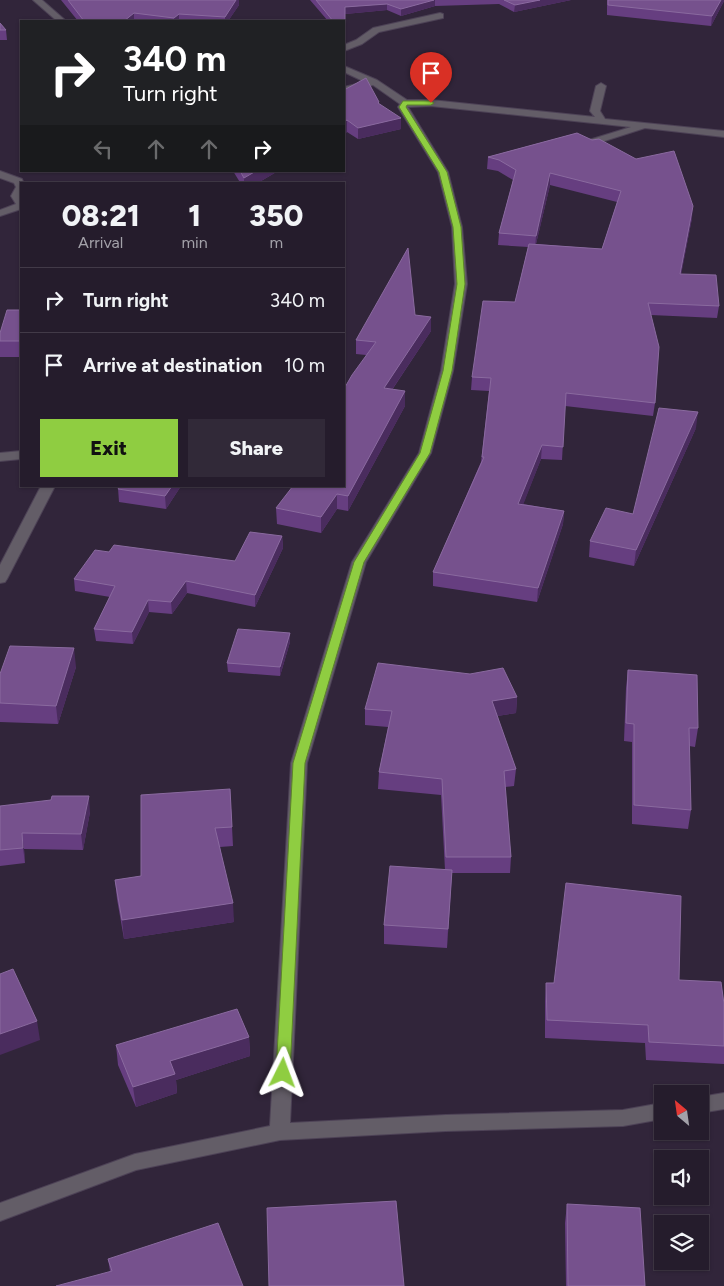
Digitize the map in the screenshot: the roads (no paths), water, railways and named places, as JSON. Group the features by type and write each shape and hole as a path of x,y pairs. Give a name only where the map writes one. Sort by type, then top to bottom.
{"street":[{"path":"37,0 61,20"},
{"path":"345,48 359,42 376,30 440,16"},
{"path":"345,69 374,82 405,103 431,103 724,134"},
{"path":"345,90 374,82"},
{"path":"601,86 595,111 601,120"},
{"path":"280,1132 299,763 359,562 425,453 447,371 461,284 457,227 443,172 402,107 405,103"},
{"path":"592,142 648,125"},
{"path":"0,174 18,181 20,185"},
{"path":"20,189 16,196 20,203"},
{"path":"0,213 20,205"},
{"path":"0,457 20,455"},
{"path":"0,579 47,487"},
{"path":"709,1104 724,1101"},
{"path":"0,1212 135,1162 280,1132 446,1123 623,1118 654,1112"}]}
